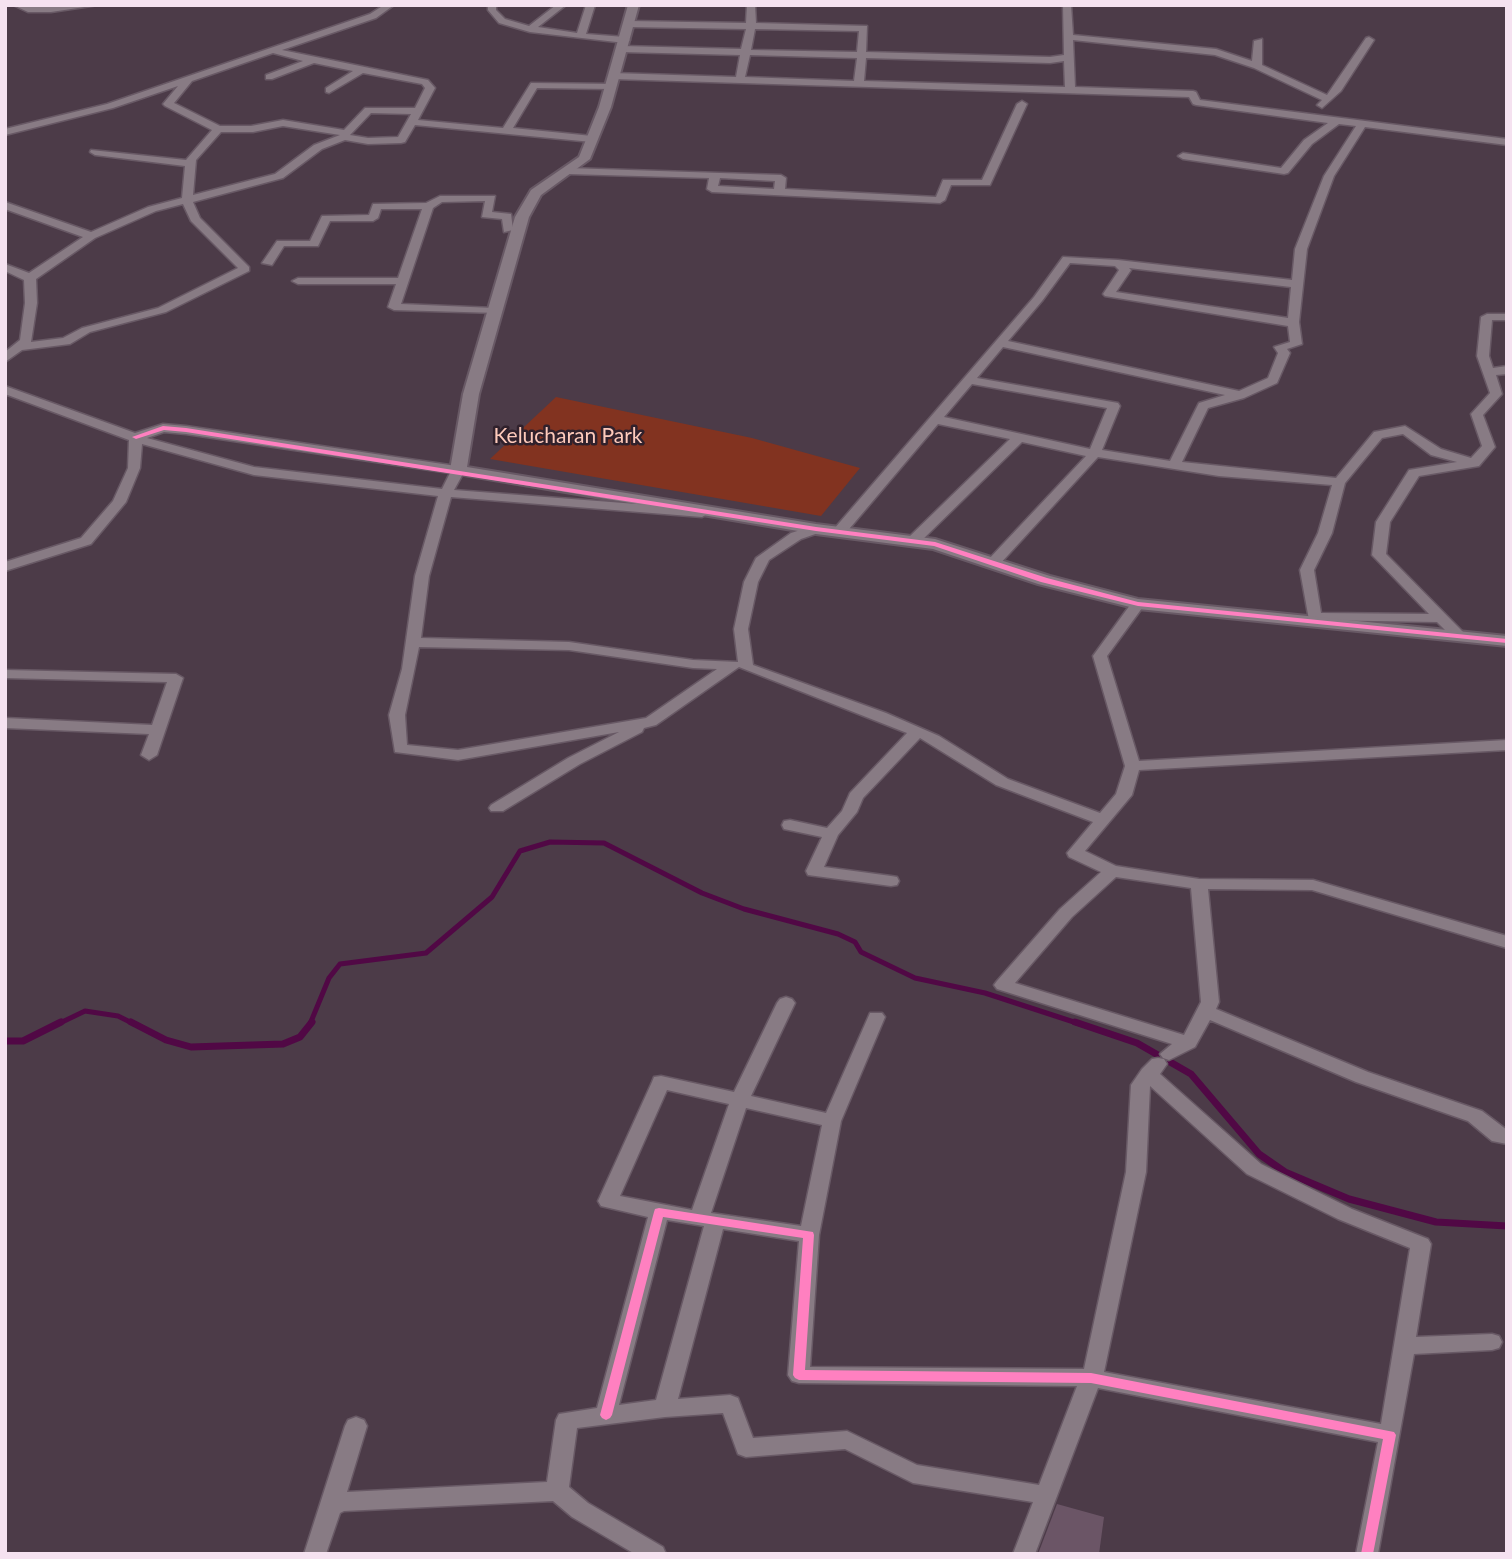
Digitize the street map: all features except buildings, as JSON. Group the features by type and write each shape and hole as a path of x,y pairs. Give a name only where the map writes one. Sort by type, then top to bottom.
{"street":[{"path":"17,5 28,9 51,9 94,5"},
{"path":"5,132 113,105 373,16 390,5"},
{"path":"492,5 492,10 502,21 530,29 623,45 862,55 1070,90 1193,94 1196,102 1507,142"},
{"path":"530,29 562,5"},
{"path":"581,36 591,5"},
{"path":"634,5 612,81 584,159 536,193 528,202 471,394 458,470 446,493 422,576 397,715 400,749 458,755 651,722"},
{"path":"740,80 751,24 751,5"},
{"path":"1067,5 1070,90"},
{"path":"630,24 864,28 859,83"},
{"path":"1068,37 1216,52 1257,66 1328,99"},
{"path":"1257,66 1259,40"},
{"path":"1311,117 1328,99 1369,40"},
{"path":"113,105 168,104 218,129 253,129 257,126 284,123 368,141 401,140 430,88 425,82 281,54 275,50"},
{"path":"506,131 534,85 612,81 740,80 859,83 974,72 1069,57"},
{"path":"269,77 314,60"},
{"path":"329,90 361,70"},
{"path":"168,104 189,79"},
{"path":"568,171 715,175 712,189 940,200 947,182 986,183 1022,104"},
{"path":"30,278 91,236 152,209 279,176 317,147 345,135 368,110 418,111"},
{"path":"1182,156 1284,171 1308,142 1337,121"},
{"path":"412,122 592,139"},
{"path":"1174,465 1203,406 1240,395 1273,380 1284,353 1280,347 1296,344 1293,322 1301,248 1325,188 1362,124"},
{"path":"18,347 66,341 86,330 162,310 245,269 195,219 187,200 191,164 218,129"},
{"path":"95,152 191,164"},
{"path":"268,263 281,243 314,244 326,218 373,218 377,206 428,206 440,199 491,198 486,215 507,216 508,230"},
{"path":"5,205 91,236"},
{"path":"428,206 394,307 494,311"},
{"path":"839,532 1038,299 1067,259 1297,284"},
{"path":"1118,263 1125,270 1109,294 1277,322 1293,322"},
{"path":"5,267 30,278"},
{"path":"5,358 26,341 31,303 30,278"},
{"path":"298,281 402,281"},
{"path":"1458,635 1378,555 1383,522 1414,473 1474,463 1489,447 1477,414 1496,394 1483,356 1487,317 1507,317"},
{"path":"999,343 1240,395"},
{"path":"1489,372 1507,370"},
{"path":"967,380 1114,405 1095,453 993,563"},
{"path":"5,390 136,438 254,471 446,493 732,516"},
{"path":"934,419 1095,453 1219,472 1339,482"},
{"path":"136,438 163,428 186,430 458,470 816,529 935,544 1138,604 1507,641"},
{"path":"1441,618 1314,617 1307,570 1325,533 1339,482 1378,435 1405,430 1436,452 1474,463"},
{"path":"5,567 86,541 119,502 134,468 136,438"},
{"path":"913,541 1019,438"},
{"path":"739,666 741,629 751,582 763,558 796,536 816,529"},
{"path":"1138,604 1100,656 1133,766 1124,795 1075,853 1112,871 1199,884 1313,885 1507,942"},
{"path":"412,642 569,646 693,664 739,666 916,732 1002,782 1103,820"},
{"path":"497,808 574,761 651,722 739,666"},
{"path":"5,674 176,678 149,755"},
{"path":"5,723 156,730"},
{"path":"891,881 814,871 831,834 849,812 856,796 916,732"},
{"path":"1133,766 1507,745"},
{"path":"790,825 831,834"},
{"path":"1112,871 1066,913 1003,985 1189,1043"},
{"path":"1024,1554 1097,1362 1136,1172 1140,1085 1158,1064 1189,1043 1210,1002 1199,884"},
{"path":"665,1408 707,1220 739,1102 786,1003"},
{"path":"1205,1011 1362,1077 1475,1116 1499,1136 1507,1137"},
{"path":"876,1017 832,1121 809,1235 799,1375 1091,1378 1391,1436"},
{"path":"1158,1064 1254,1169 1345,1214 1421,1244 1391,1436 1367,1554"},
{"path":"809,1235 659,1212 608,1201 661,1082 739,1102 832,1121"},
{"path":"607,1415 659,1212"},
{"path":"1405,1346 1492,1342"},
{"path":"557,1491 566,1420 665,1408 730,1404 746,1448 847,1440 913,1474 1046,1495"},
{"path":"316,1554 356,1426"},
{"path":"331,1507 342,1502 557,1491 580,1510 655,1554"}],"green space":[{"name":"Kelucharan Park","path":"556,397 752,438 860,468 821,516 490,459"}],"waterway":[{"path":"310,1024 329,978 340,964 426,953 492,897 520,851 550,842 604,843 702,893 744,909 838,934 855,942 861,952 915,978 985,993 1080,1024"},
{"path":"58,1024 85,1011 118,1016 134,1024"},
{"path":"5,1041 23,1041 61,1022"},
{"path":"131,1022 166,1040 191,1047 283,1044 300,1037 312,1022"},
{"path":"1075,1022 1137,1043 1191,1074 1259,1154 1285,1172 1349,1199 1436,1222 1507,1226"}],"cycle path":[{"path":"136,437 163,428 186,430 816,529 935,544 1044,580 1138,604 1507,641"},
{"path":"606,1415 659,1212 809,1235 799,1375 1091,1378 1390,1435 1367,1554"}]}
